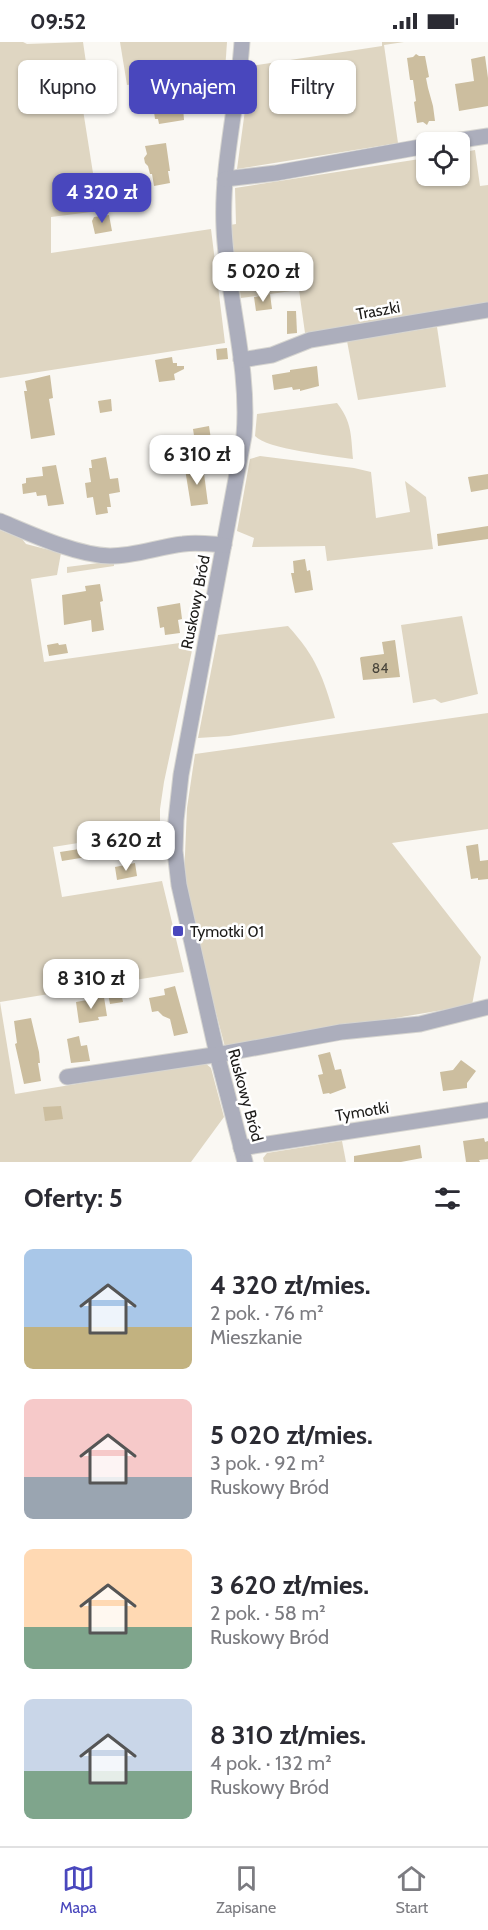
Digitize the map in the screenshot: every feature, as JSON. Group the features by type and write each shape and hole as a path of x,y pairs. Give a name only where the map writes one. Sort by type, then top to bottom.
{"street":[{"name":"Ruskowy Bród","path":"242,42 225,179 224,227 226,260 245,401 244,436 181,775 176,829 176,867 217,1054 243,1155"},
{"path":"470,139 488,136"},
{"path":"225,179 297,170 416,148"},
{"name":"Traszki","path":"241,360 272,355 310,340 488,310"},
{"path":"0,521 81,550 110,556 151,551 180,544 224,545"},
{"path":"67,1077 341,1032 420,1024 488,1008"},
{"name":"Tymotki","path":"243,1155 488,1110"}],"shaded area":[{"path":"0,42 27,44 83,42 86,60 18,60 18,114 84,114 99,211 51,217 51,253 211,229 225,343 0,378"},
{"path":"120,42 227,42 226,60 129,60 129,85 127,85"},
{"path":"382,42 404,42 384,45 398,143 237,169 244,114 257,114 257,65 269,63 269,114 356,114 356,60 290,60 382,46"},
{"path":"475,150 480,186 488,185 488,302 305,333 299,290 241,298 230,225 236,224 235,188 416,160 416,186 470,186 470,151"},
{"path":"437,327 446,387 358,400 347,341"},
{"path":"337,403 348,423 353,459 272,445 255,436 257,414"},
{"path":"260,456 371,472 376,518 410,512 405,481 426,497 433,549 327,561 325,546 252,547 254,538 237,531 250,459"},
{"path":"0,530 22,539 26,544 61,553 57,575 31,579 44,662 194,641 164,782 160,830 53,847 62,897 162,881 184,972 0,1002"},
{"path":"114,561 114,566 67,573 67,567"},
{"path":"462,616 478,694 441,703 435,699 413,703 401,625"},
{"path":"288,626 306,648 318,669 335,718 229,736 198,738 218,635"},
{"path":"488,713 488,829 392,843 481,957 472,1005 225,1047 184,878 187,808 195,754"},
{"path":"0,1002 15,1094 205,1063 211,1068 224,1117 191,1162 0,1162"},
{"path":"342,1141 346,1162 264,1162 263,1158 267,1153"}],"building":[{"path":"416,54 425,56 429,77 426,78 435,121 429,121 427,125 423,122 417,123 413,80 410,80 407,58"},
{"path":"485,56 488,106 459,111 455,84 474,81 471,59"},
{"path":"154,114 184,114 184,120 159,124 158,119 155,119"},
{"path":"166,143 170,183 154,186 152,174 145,163 144,158 147,154 145,146"},
{"path":"109,215 112,231 95,234 92,221 94,217"},
{"path":"270,294 272,309 256,311 254,297"},
{"path":"287,311 296,311 297,333 287,334"},
{"path":"227,348 228,359 217,360 216,349"},
{"path":"172,357 173,363 177,363 177,366 184,366 184,369 174,374 175,380 159,382 155,360"},
{"path":"317,366 319,386 300,391 300,389 293,390 292,387 274,390 272,375"},
{"path":"50,375 53,398 49,399 55,435 31,439 24,391 27,391 25,381"},
{"path":"111,399 112,411 100,413 98,401"},
{"path":"209,426 212,446 196,449 193,429"},
{"path":"106,457 110,479 118,478 120,492 109,494 111,507 107,507 108,513 96,515 93,497 87,498 85,483 91,482 89,468 92,468 91,460"},
{"path":"56,465 64,504 48,506 46,495 37,496 36,492 23,494 22,484 26,483 26,478 43,476 42,467"},
{"path":"203,466 208,504 191,506 185,469"},
{"path":"488,474 488,489 471,492 468,477"},
{"path":"488,526 488,539 438,546 437,534"},
{"path":"305,559 307,571 310,570 313,590 295,593 291,573 294,573 293,561"},
{"path":"100,584 104,630 92,632 91,620 64,625 62,595 86,591 85,586"},
{"path":"180,603 182,619 178,620 180,633 165,635 164,627 160,628 157,607"},
{"path":"395,640 400,677 363,680 360,658 384,654 382,642"},
{"path":"58,643 59,645 66,644 68,653 49,656 47,645"},
{"path":"478,844 480,861 488,860 488,879 471,879 466,846"},
{"path":"92,847 93,856 62,861 60,852"},
{"path":"135,863 137,876 117,880 115,867"},
{"path":"175,986 188,1033 174,1036 170,1019 158,1011 152,1012 149,998 165,995 164,989"},
{"path":"121,992 123,1002 110,1004 108,994"},
{"path":"104,997 107,1016 98,1017 99,1020 79,1023 76,1002"},
{"path":"31,1018 39,1052 41,1081 24,1084 15,1044 17,1043 14,1021"},
{"path":"79,1036 81,1046 87,1045 90,1061 71,1063 67,1039"},
{"path":"330,1052 335,1070 341,1069 346,1088 323,1094 318,1075 323,1074 318,1055"},
{"path":"461,1060 476,1071 467,1083 467,1088 443,1091 440,1072 453,1070"},
{"path":"61,1106 63,1119 45,1121 43,1107"},
{"path":"484,1138 485,1142 488,1141 488,1159 479,1160 480,1162 466,1162 463,1141"},
{"path":"420,1145 422,1158 401,1162 354,1162 354,1156"}],"place":[{"name":"Tymotki 01","path":"178,931"}]}
